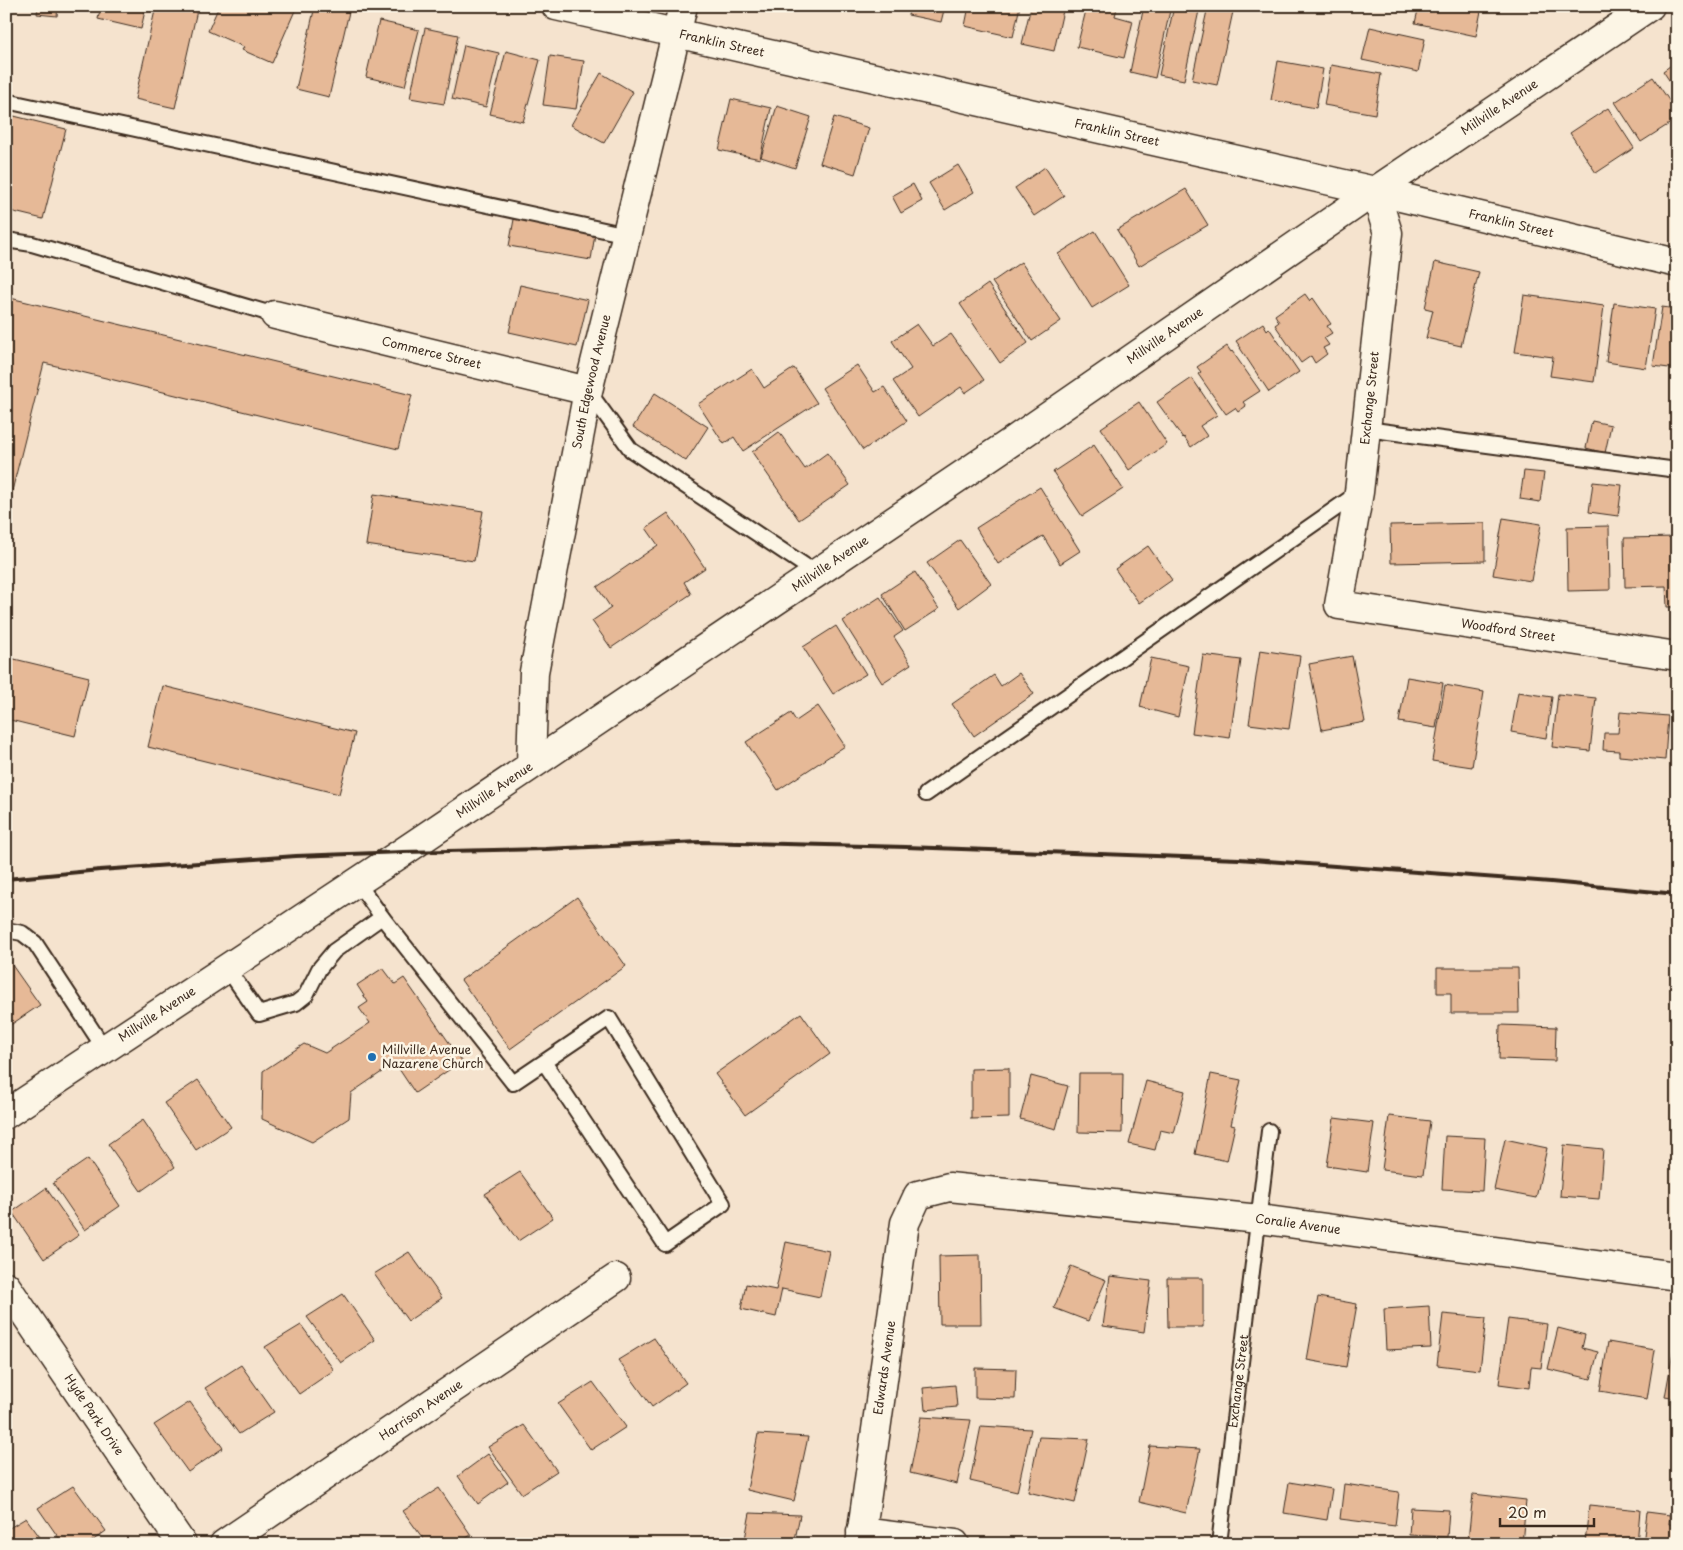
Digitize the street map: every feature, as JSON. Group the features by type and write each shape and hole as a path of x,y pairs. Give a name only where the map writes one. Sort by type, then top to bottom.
{"street":[{"name":"Franklin Street","path":"556,6 1375,191 1677,262"},
{"name":"South Edgewood Avenue","path":"531,764 534,672 588,392 683,6"},
{"name":"Millville Avenue","path":"6,1114 357,882 816,573 1375,191 1650,6"},
{"name":"Exchange Street","path":"1339,605 1359,492 1388,233 1375,191"},
{"name":"Commerce Street","path":"275,315 588,392"},
{"name":"Woodford Street","path":"1339,605 1677,656"},
{"name":"Coralie Avenue","path":"918,1195 949,1187 1259,1220 1677,1276"},
{"name":"Edwards Avenue","path":"861,1538 905,1223 918,1195"},
{"name":"Harrison Avenue","path":"224,1544 616,1278"},
{"name":"Hyde Park Drive","path":"6,1286 182,1544"},
{"path":"861,1538 955,1544"}],"lane":[{"path":"6,101 627,235"},
{"path":"6,240 32,244 275,315"},
{"path":"588,392 630,450 816,573"},
{"path":"1366,430 1677,470"},
{"path":"926,794 1359,492"},
{"path":"357,882 382,917 513,1083 544,1062 609,1018 723,1204 665,1244 544,1062"},
{"path":"227,968 259,1014 296,1003 306,995 319,969 334,951 382,917"},
{"path":"6,930 22,933 35,943 104,1048"},
{"name":"Exchange Street","path":"1219,1544 1269,1132"}],"building":[{"path":"38,6 58,6 57,16 37,14"},
{"path":"101,6 146,6 141,29 98,19"},
{"path":"156,6 198,6 175,108 135,99"},
{"path":"219,6 297,6 272,63 242,50 244,47 208,31"},
{"path":"315,6 325,6 349,12 329,97 296,89"},
{"path":"910,6 945,6 941,22 908,15"},
{"path":"969,6 1020,6 1013,37 965,26"},
{"path":"1031,6 1064,6 1054,51 1022,44"},
{"path":"1087,6 1117,8 1115,16 1133,21 1124,58 1077,47"},
{"path":"1144,6 1171,6 1155,78 1130,72"},
{"path":"1174,6 1200,6 1184,80 1159,75"},
{"path":"1208,6 1234,7 1217,85 1192,80"},
{"path":"1419,6 1482,6 1476,36 1415,23"},
{"path":"379,21 419,30 405,86 366,77"},
{"path":"1370,27 1425,39 1418,72 1362,60"},
{"path":"425,28 458,35 444,104 410,98"},
{"path":"464,45 499,53 486,107 452,99"},
{"path":"506,51 540,60 523,122 490,114"},
{"path":"550,56 584,61 576,109 543,105"},
{"path":"1278,61 1323,69 1316,108 1271,100"},
{"path":"1677,61 1677,92 1663,71"},
{"path":"1331,65 1381,74 1375,114 1324,105"},
{"path":"601,73 633,92 604,143 571,125"},
{"path":"1653,77 1677,112 1677,119 1641,142 1615,102"},
{"path":"731,99 771,108 760,159 719,150"},
{"path":"777,106 811,117 795,168 761,157"},
{"path":"1608,108 1634,148 1596,173 1570,133"},
{"path":"6,114 66,129 43,219 6,210"},
{"path":"834,117 869,128 855,174 820,163"},
{"path":"958,165 974,192 945,210 929,183"},
{"path":"1045,167 1064,196 1034,216 1015,188"},
{"path":"913,184 922,201 901,213 892,196"},
{"path":"1186,189 1208,225 1139,266 1117,230"},
{"path":"515,214 596,227 591,260 509,246"},
{"path":"1095,231 1129,285 1092,308 1058,254"},
{"path":"1021,262 1061,321 1032,341 992,282"},
{"path":"1435,262 1479,272 1461,346 1426,338 1433,310 1425,308"},
{"path":"988,284 1028,343 1000,363 960,304"},
{"path":"520,285 588,300 577,347 509,332"},
{"path":"1305,294 1310,301 1313,298 1331,324 1327,326 1332,333 1324,338 1329,345 1323,348 1327,354 1315,363 1311,356 1301,363 1275,325 1279,322 1275,315"},
{"path":"1524,295 1604,306 1594,382 1550,376 1553,357 1515,352"},
{"path":"6,297 412,395 398,449 44,363 6,515"},
{"path":"1614,303 1655,309 1646,368 1606,362"},
{"path":"1662,307 1677,309 1677,369 1653,366"},
{"path":"1263,323 1267,330 1269,328 1299,372 1269,392 1236,341"},
{"path":"917,324 933,346 951,334 984,380 965,393 961,387 918,417 893,381 911,369 892,341"},
{"path":"1227,346 1260,391 1243,402 1246,406 1238,412 1235,408 1226,414 1198,374 1201,372 1197,367"},
{"path":"857,365 875,392 884,387 907,421 863,450 822,388"},
{"path":"794,368 817,403 743,451 734,437 724,444 698,404 752,369 764,388"},
{"path":"1192,378 1217,415 1200,426 1207,436 1191,447 1157,402"},
{"path":"655,393 708,427 686,461 633,427"},
{"path":"1139,402 1167,444 1129,470 1101,428"},
{"path":"1592,421 1611,425 1605,453 1586,448"},
{"path":"779,432 805,469 827,453 850,485 799,520 752,452"},
{"path":"1094,445 1123,489 1082,516 1053,472"},
{"path":"1524,471 1544,473 1540,502 1520,499"},
{"path":"1593,482 1622,485 1618,516 1589,512"},
{"path":"1040,487 1080,551 1060,564 1043,536 998,564 976,528"},
{"path":"374,494 483,511 474,561 366,545"},
{"path":"668,513 705,568 684,582 691,594 611,648 592,621 611,608 597,587 658,545 646,528"},
{"path":"1503,518 1541,524 1531,581 1493,575"},
{"path":"1485,523 1485,561 1391,563 1390,525"},
{"path":"1609,526 1610,590 1568,591 1567,527"},
{"path":"1677,537 1677,607 1667,607 1666,586 1625,587 1624,538"},
{"path":"960,540 991,584 959,608 927,563"},
{"path":"1148,546 1172,580 1139,603 1115,569"},
{"path":"915,572 939,609 905,631 882,594"},
{"path":"880,597 903,631 894,637 911,664 882,683 843,621"},
{"path":"836,626 866,674 833,694 803,647"},
{"path":"1260,650 1300,656 1289,729 1249,724"},
{"path":"1203,655 1241,660 1230,738 1192,733"},
{"path":"1352,656 1365,722 1322,730 1309,664"},
{"path":"6,657 89,677 75,736 6,719"},
{"path":"1151,658 1189,666 1178,717 1140,707"},
{"path":"1019,673 1034,694 974,736 952,704 994,675 1001,686"},
{"path":"1407,677 1443,683 1436,728 1399,722"},
{"path":"1445,685 1484,692 1472,767 1432,761"},
{"path":"163,686 355,733 339,794 148,747"},
{"path":"1518,692 1552,697 1546,738 1511,732"},
{"path":"1558,694 1596,698 1590,751 1552,747"},
{"path":"818,706 845,746 778,790 746,742 791,713 796,721"},
{"path":"1620,712 1668,716 1665,760 1619,756 1619,751 1603,750 1604,733 1618,733"},
{"path":"577,897 626,966 510,1049 461,980"},
{"path":"6,959 40,1005 6,1028"},
{"name":"Millville Avenue Nazarene Church","path":"383,968 395,984 404,978 462,1061 415,1093 395,1063 351,1093 349,1118 312,1142 262,1119 263,1071 304,1044 325,1053 370,1023 359,1008 368,1002 357,985"},
{"path":"1437,968 1518,968 1519,1013 1451,1013 1451,993 1437,993"},
{"path":"801,1013 830,1054 745,1115 715,1074"},
{"path":"1500,1025 1556,1027 1555,1061 1499,1059"},
{"path":"1009,1068 1009,1118 971,1119 971,1069"},
{"path":"1079,1073 1123,1073 1122,1133 1078,1132"},
{"path":"1211,1074 1241,1080 1231,1125 1235,1126 1227,1161 1195,1154"},
{"path":"1031,1076 1068,1086 1056,1129 1020,1119"},
{"path":"198,1080 231,1127 196,1150 164,1103"},
{"path":"1146,1081 1185,1091 1174,1133 1160,1130 1155,1150 1129,1144"},
{"path":"1389,1116 1430,1121 1423,1175 1382,1170"},
{"path":"1334,1118 1374,1123 1367,1172 1327,1166"},
{"path":"143,1120 175,1167 141,1191 108,1144"},
{"path":"1445,1136 1485,1138 1482,1191 1442,1189"},
{"path":"1505,1139 1547,1148 1536,1198 1494,1190"},
{"path":"1564,1145 1603,1149 1599,1199 1560,1196"},
{"path":"88,1159 120,1206 85,1230 53,1183"},
{"path":"520,1172 553,1218 518,1241 485,1194"},
{"path":"46,1188 79,1235 44,1259 12,1212"},
{"path":"786,1242 829,1251 820,1297 782,1289 776,1317 741,1309 746,1284 776,1290"},
{"path":"409,1252 442,1298 408,1321 374,1274"},
{"path":"980,1255 981,1324 940,1324 939,1256"},
{"path":"1071,1266 1106,1280 1088,1321 1054,1308"},
{"path":"1110,1276 1151,1281 1144,1332 1103,1326"},
{"path":"1167,1278 1203,1278 1203,1327 1168,1327"},
{"path":"343,1294 375,1340 341,1363 307,1317"},
{"path":"1318,1297 1357,1304 1346,1367 1307,1360"},
{"path":"1429,1306 1431,1348 1386,1350 1384,1309"},
{"path":"1443,1314 1486,1318 1480,1370 1437,1365"},
{"path":"1508,1319 1547,1324 1541,1368 1531,1367 1529,1388 1499,1384"},
{"path":"301,1325 334,1370 299,1394 265,1347"},
{"path":"1558,1328 1585,1335 1582,1348 1598,1352 1591,1379 1548,1369"},
{"path":"654,1338 686,1383 652,1407 618,1360"},
{"path":"1608,1342 1655,1350 1647,1399 1600,1391"},
{"path":"1674,1347 1677,1348 1677,1399 1665,1397"},
{"path":"241,1365 274,1412 239,1434 205,1388"},
{"path":"975,1368 1016,1369 1015,1399 975,1398"},
{"path":"593,1382 626,1427 591,1450 558,1404"},
{"path":"955,1385 957,1407 925,1410 923,1388"},
{"path":"190,1402 223,1448 188,1472 154,1425"},
{"path":"921,1417 971,1420 957,1484 910,1473"},
{"path":"524,1425 557,1471 522,1494 488,1447"},
{"path":"981,1426 1031,1429 1017,1492 970,1481"},
{"path":"758,1434 808,1437 794,1501 747,1490"},
{"path":"1039,1437 1089,1439 1075,1503 1028,1492"},
{"path":"1150,1446 1200,1449 1186,1513 1139,1502"},
{"path":"488,1454 508,1482 478,1504 458,1476"},
{"path":"1289,1482 1332,1489 1327,1520 1284,1513"},
{"path":"1344,1484 1399,1492 1395,1526 1340,1519"},
{"path":"73,1486 106,1531 88,1544 63,1544 38,1508"},
{"path":"439,1488 471,1535 457,1544 427,1544 403,1511"},
{"path":"1473,1494 1526,1500 1522,1544 1468,1540"},
{"path":"1589,1505 1640,1510 1637,1544 1585,1544"},
{"path":"1411,1508 1449,1510 1447,1537 1409,1535"},
{"path":"1647,1512 1670,1515 1669,1524 1677,1525 1677,1544 1643,1544"},
{"path":"750,1513 800,1515 794,1544 744,1544"},
{"path":"26,1518 45,1544 6,1544 6,1530"}],"railway":[{"path":"6,879 100,870 296,856 545,849 700,842 1239,859 1551,882 1677,894"}],"place":[{"name":"Millville Avenue Nazarene Church","path":"372,1057"}]}
